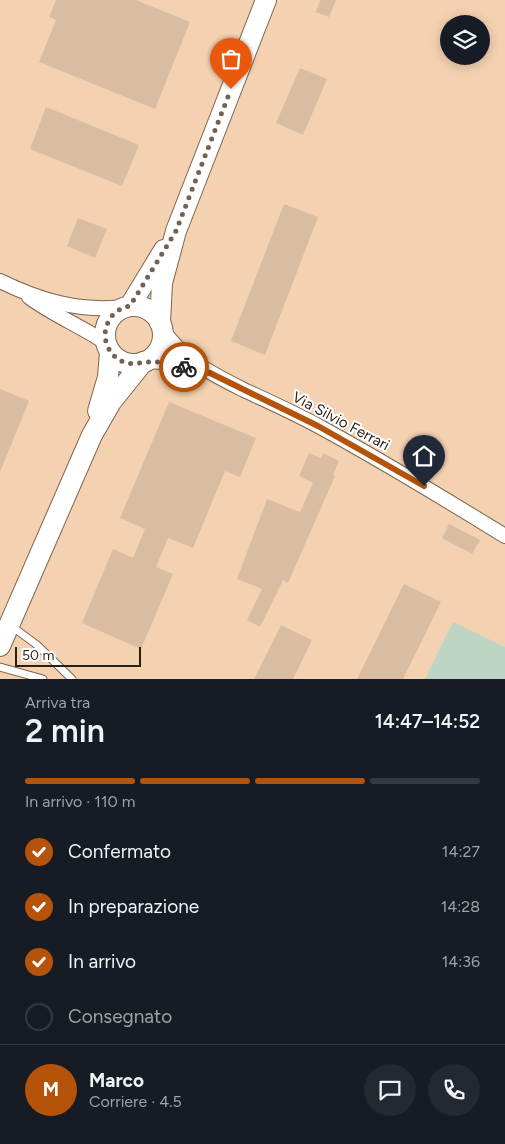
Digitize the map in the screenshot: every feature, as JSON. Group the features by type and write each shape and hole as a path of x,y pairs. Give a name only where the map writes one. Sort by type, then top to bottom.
{"main road":[{"path":"0,646 92,434 111,402 144,362 159,349 162,340 162,283 176,231 266,0"},
{"path":"127,307 176,231"},
{"path":"92,434 108,377 108,347 105,333 107,323 112,315 127,307 139,306 148,309 155,315 161,325"},
{"path":"108,347 117,358 126,363 144,362"}],"street":[{"path":"0,281 20,290 74,306 92,309 127,307"},
{"path":"20,290 44,308 88,332 108,347"},
{"name":"Via Silvio Ferrari","path":"161,325 169,340 178,349 210,373 326,430 391,466 505,536"},
{"name":"Via Silvio Ferrari","path":"144,362 164,362 210,373"}],"lane":[{"path":"9,624 37,645 72,679"},
{"path":"0,667 43,679"}],"shaded area":[{"path":"0,0 505,0 505,679 0,679"}],"green space":[{"path":"453,622 505,647 505,679 425,679"}],"building":[{"path":"56,0 136,0 190,22 155,109 39,62 56,20 49,17"},
{"path":"320,0 336,0 329,17 316,12"},
{"path":"300,68 327,79 303,135 276,123"},
{"path":"46,107 139,145 122,186 30,149"},
{"path":"284,204 318,217 265,355 231,341"},
{"path":"78,218 107,229 95,258 67,246"},
{"path":"0,389 29,401 0,472"},
{"path":"169,402 256,438 240,477 225,471 193,548 168,538 156,567 173,574 141,649 82,623 113,549 133,558 145,529 120,518"},
{"path":"309,453 321,458 323,453 339,461 333,475 335,476 288,583 283,580 260,627 247,620 262,589 237,579 267,499 300,512 313,483 299,476"},
{"path":"449,524 480,540 472,554 442,538"},
{"path":"404,584 441,602 403,679 357,679"},
{"path":"281,625 312,640 293,679 254,679"}],"way so far":[{"path":"184,367 164,362 126,363 110,352 105,333 107,323 112,315 120,309 130,306 176,231 231,89"}],"route":[{"path":"184,367 210,373 318,426 424,486"}]}
